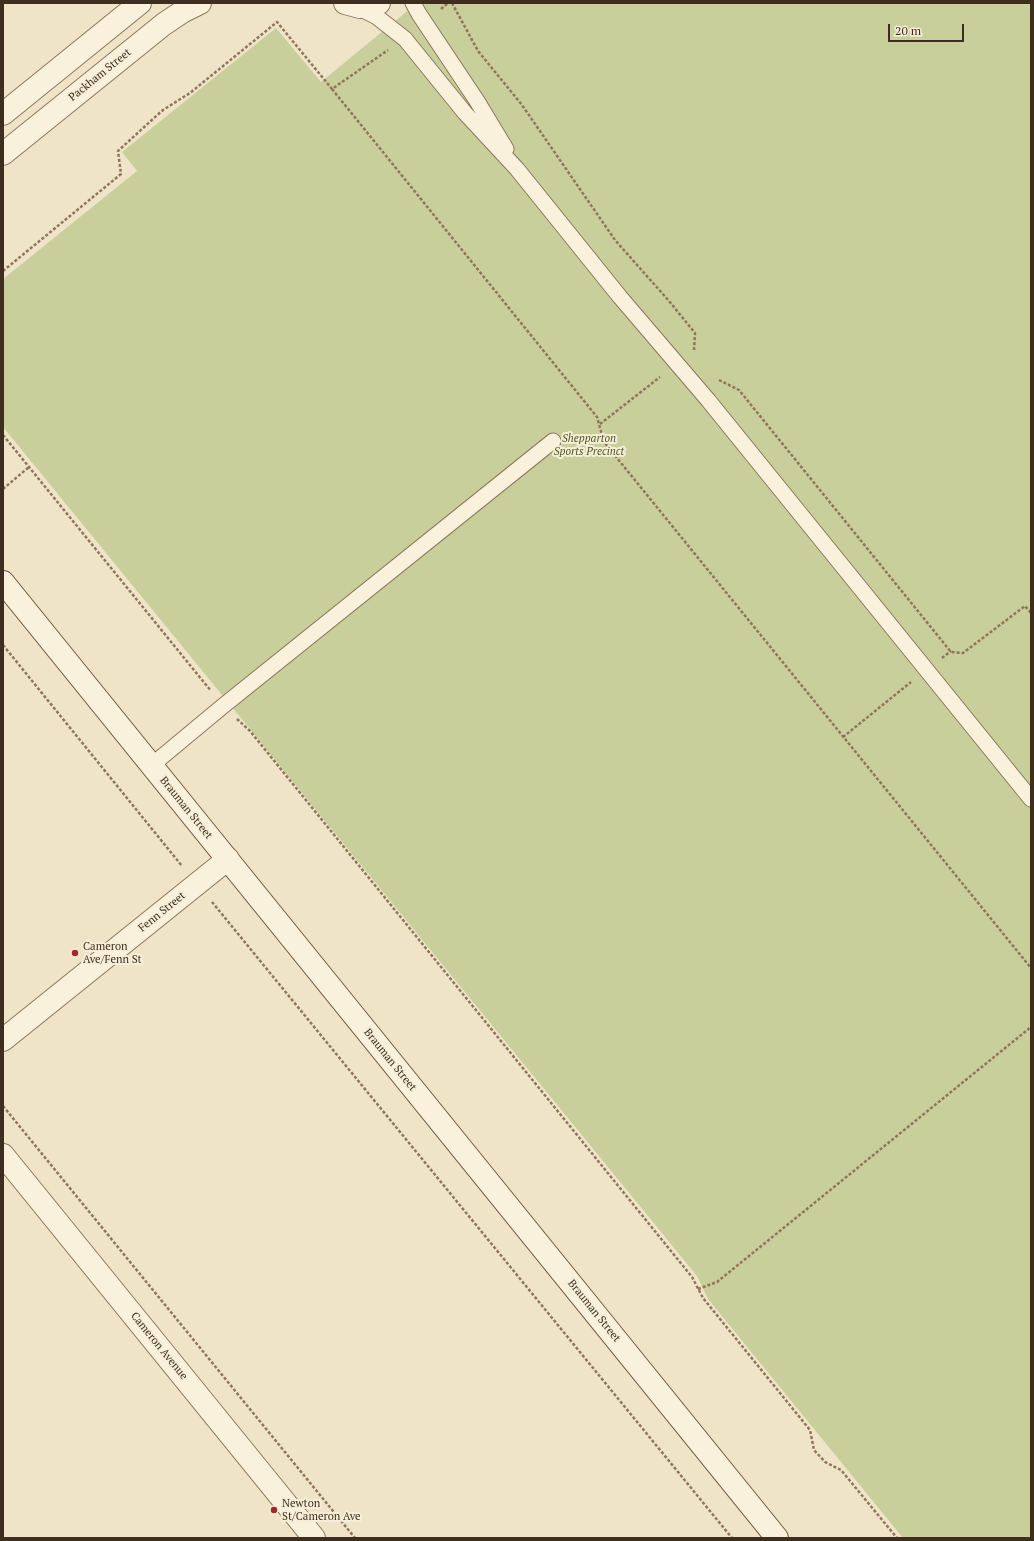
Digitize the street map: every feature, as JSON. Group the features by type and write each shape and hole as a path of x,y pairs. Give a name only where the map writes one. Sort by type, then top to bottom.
{"street":[{"path":"3,114 140,3"},
{"name":"Packham Street","path":"3,154 158,29 177,15 200,3"},
{"path":"349,4 367,6 379,3"},
{"name":"Brauman Street","path":"3,582 777,1538"},
{"name":"Fenn Street","path":"3,1040 228,859"},
{"name":"Cameron Avenue","path":"3,1155 314,1538"}],"lane":[{"path":"414,3 424,22 478,101 517,169"},
{"path":"349,4 377,16 405,39 465,113 517,169 620,297 677,363 1031,799"},
{"path":"152,765 553,441"}],"path":[{"path":"424,22 448,3"},
{"path":"452,3 478,51 522,105 614,240 669,301 695,334 693,350 600,424"},
{"path":"3,271 121,174 118,151 154,118 163,110 190,93 277,22 597,416 604,442 1031,968"},
{"path":"332,89 405,39"},
{"path":"693,350 698,356"},
{"path":"718,379 739,390 951,652 963,653 1025,606 1031,613"},
{"path":"3,435 224,706 255,737 692,1277 703,1298 810,1430 814,1450 825,1462 841,1470 897,1538"},
{"path":"3,489 29,467"},
{"path":"3,645 732,1538"},
{"path":"843,737 950,651"},
{"path":"698,1289 716,1282 1031,1027"},
{"path":"3,1106 355,1538"}],"green space":[{"name":"Shepparton Sports Precinct","path":"417,3 1031,3 1031,1538 903,1538 708,1299 697,1276 3,427 3,279 137,171 122,152 276,28 321,82"}],"place":[{"name":"Cameron Ave/Fenn St","path":"75,953"},
{"name":"Newton St/Cameron Ave","path":"274,1510"}]}
